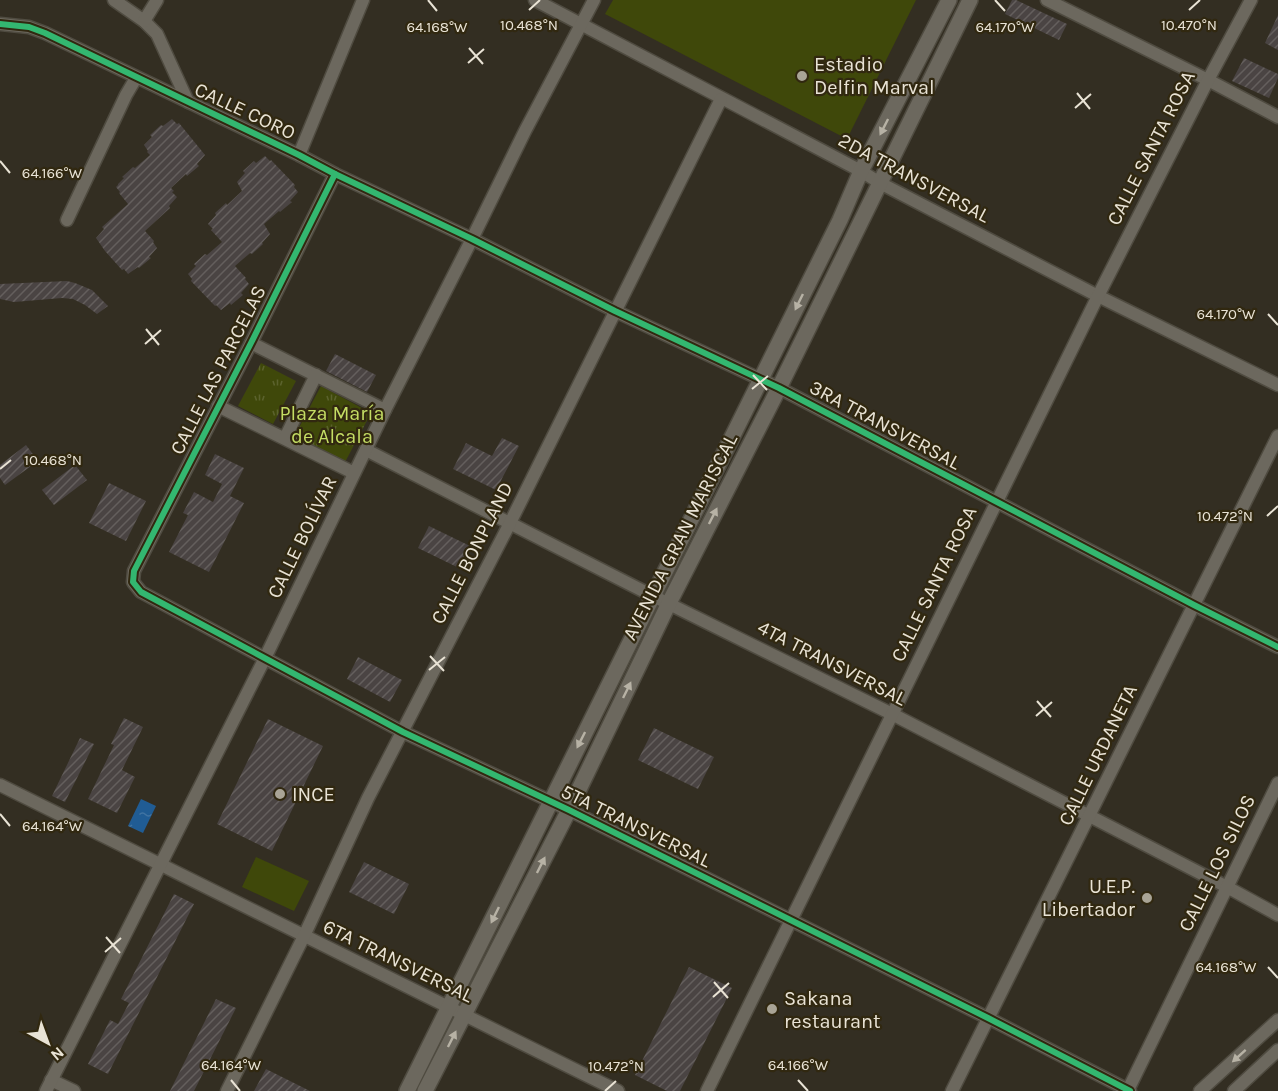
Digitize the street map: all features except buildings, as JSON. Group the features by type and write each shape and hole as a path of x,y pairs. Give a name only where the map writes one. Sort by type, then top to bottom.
{"street":[{"path":"114,0 144,21 157,34 188,102"},
{"path":"144,21 157,0"},
{"path":"299,155 363,0"},
{"name":"2DA TRANSVERSAL","path":"535,0 1098,296 1278,385"},
{"name":"CALLE BOLÍVAR","path":"49,1086 265,658 385,410 525,131 594,0"},
{"name":"AVENIDA GRAN MARISCAL","path":"407,1091 840,220 861,171 949,0"},
{"name":"AVENIDA GRAN MARISCAL","path":"425,1091 569,810 669,603 779,388 970,0"},
{"path":"1047,0 1278,117"},
{"name":"CALLE SANTA ROSA","path":"707,1091 1098,296 1251,0"},
{"name":"CALLE CORO","path":"0,24 29,27 45,33 472,239"},
{"path":"67,220 136,78"},
{"name":"CALLE BONPLAND","path":"227,1091 304,936 368,798 510,523 721,99"},
{"name":"CALLE LAS PARCELAS","path":"134,582 134,571 335,174"},
{"name":"3RA TRANSVERSAL","path":"472,239 615,311 779,388 1278,647"},
{"path":"251,343 385,410"},
{"path":"285,438 316,375"},
{"path":"218,406 354,474"},
{"name":"CALLE URDANETA","path":"952,1091 1278,436"},
{"name":"4TA TRANSVERSAL","path":"366,450 892,714 1278,915"},
{"name":"5TA TRANSVERSAL","path":"134,582 141,592 403,732 569,810 1129,1090"},
{"name":"CALLE LOS SILOS","path":"1129,1090 1278,783"},
{"name":"6TA TRANSVERSAL","path":"0,785 618,1091"},
{"path":"1200,1091 1278,1020"},
{"path":"1234,1091 1278,1050"},
{"path":"1261,1066 1278,1057"},
{"path":"49,1086 74,1091"}],"green space":[{"name":"Estadio Delfin Marval","path":"613,0 916,0 847,139 605,14"},
{"path":"261,363 296,381 273,424 238,406"},
{"name":"Plaza María de Alcala","path":"321,386 371,413 344,464 294,437"},
{"path":"256,857 309,881 294,911 242,887"}],"water":[{"path":"141,799 156,806 143,833 128,826"}],"cycle path":[{"path":"0,24 29,27 45,33 472,239 615,311 779,388 1278,647"},
{"path":"335,174 134,571 133,582 141,592 403,732 569,810 1130,1091"}],"place":[{"name":"Estadio Delfin Marval","path":"802,76"},
{"name":"INCE","path":"280,794"},
{"name":"U.E.P. Libertador","path":"1147,898"},
{"name":"Sakana restaurant","path":"772,1009"}]}
